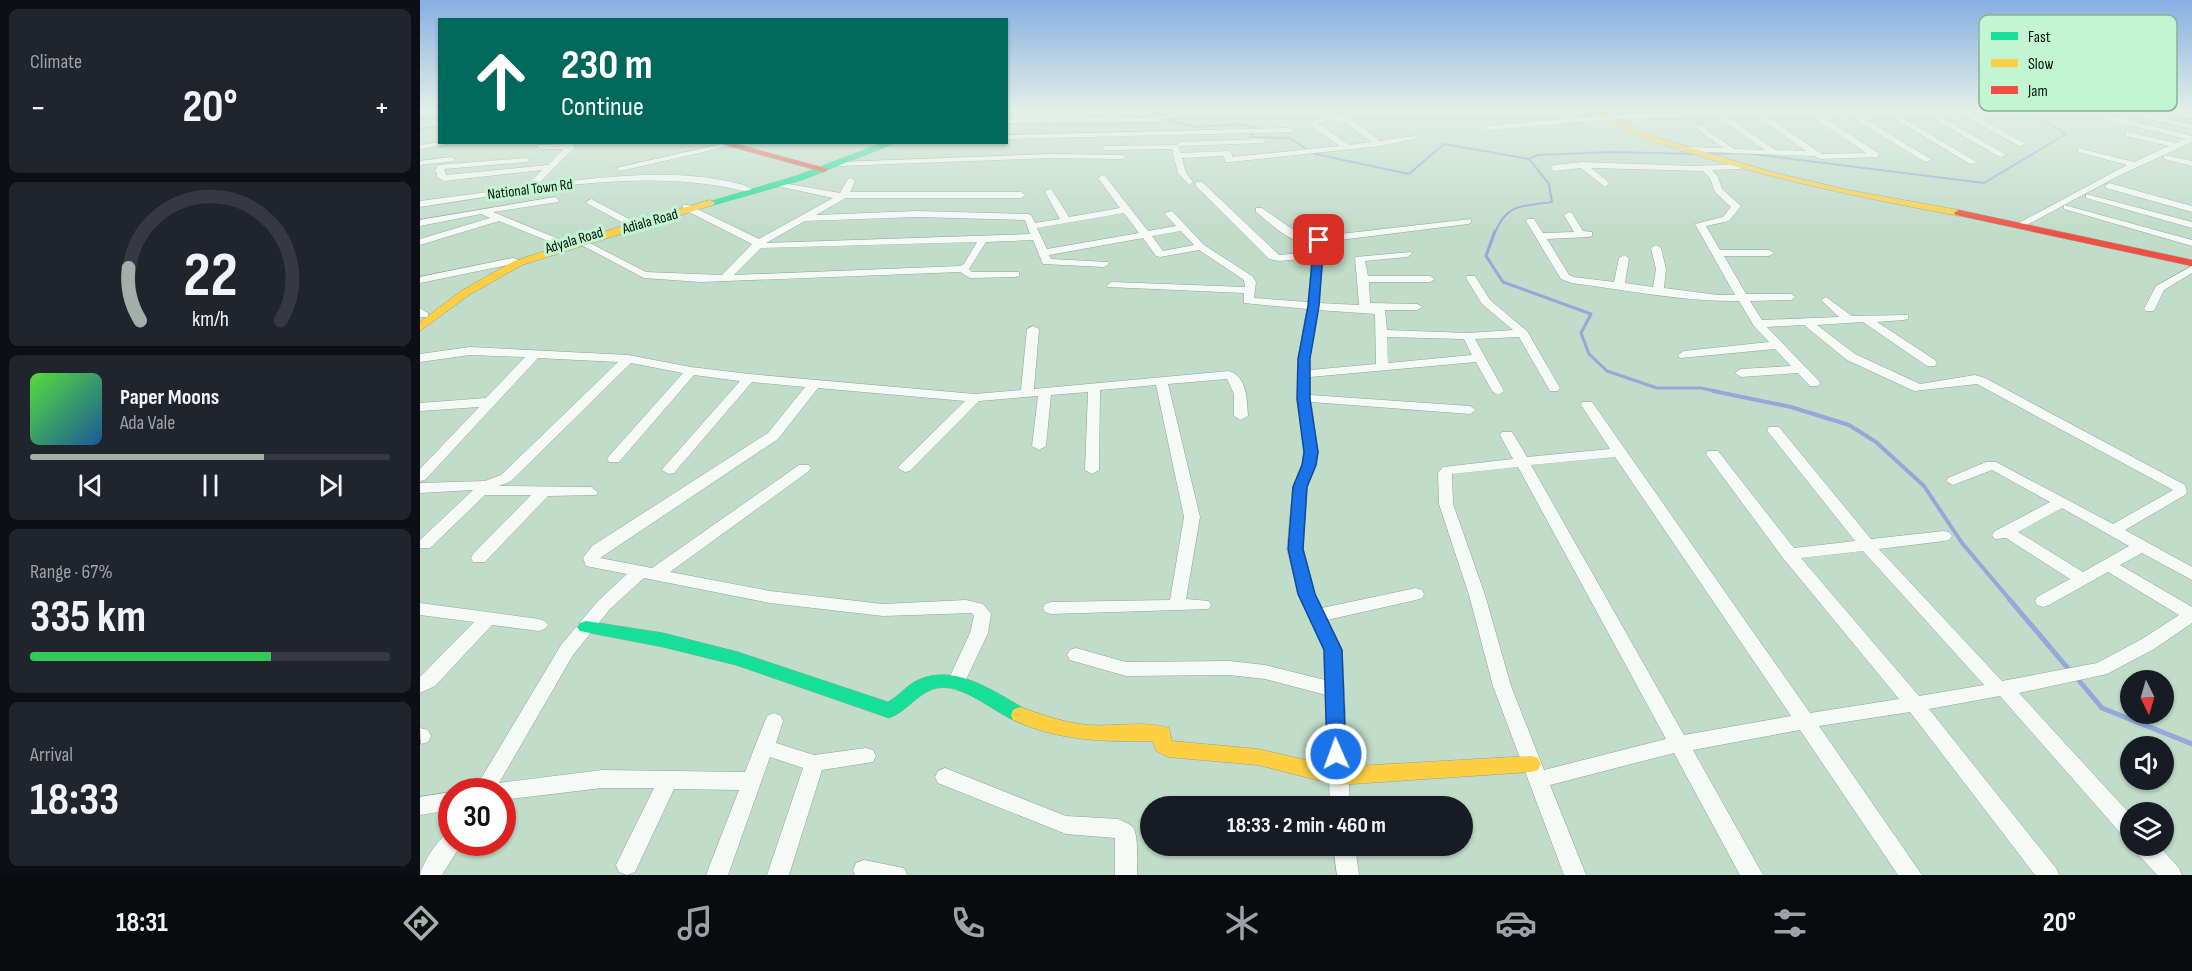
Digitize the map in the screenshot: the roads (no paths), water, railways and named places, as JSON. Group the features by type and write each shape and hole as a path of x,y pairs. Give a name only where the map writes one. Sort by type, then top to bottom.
{"main road":[{"path":"769,152 832,165"},
{"name":"Adiala Road","path":"832,165 863,152"},
{"name":"Adiala Road","path":"421,318 518,263 579,240 780,184 867,152"},
{"path":"1688,152 1705,162 1740,166 1848,193 2024,226 2192,263"},
{"name":"Adyala Road","path":"421,318 465,285 513,261 561,243 579,240 630,223 689,208 832,165"},
{"path":"586,627 663,640 738,659 889,710 897,708 918,687 928,683 956,682 1039,724 1085,734 1159,733 1162,734 1163,745 1168,749 1257,757 1337,776 1535,772"}],"street":[{"path":"529,189 565,152"},
{"path":"620,168 695,152"},
{"path":"1177,152 1182,173 1273,257 1316,255"},
{"path":"1178,156 1228,153 1228,160 1238,160 1313,152"},
{"path":"1784,152 1816,154"},
{"path":"1813,152 1823,157 1876,156 1870,152"},
{"path":"1914,152 1928,160"},
{"path":"1956,152 1973,162"},
{"path":"1997,152 2003,155"},
{"path":"2088,152 2135,165"},
{"path":"2024,226 2039,213 2164,152"},
{"path":"2024,226 2178,152"},
{"path":"832,165 1049,156 1123,157"},
{"path":"2167,157 2192,164"},
{"path":"420,163 452,159"},
{"path":"526,160 441,167 439,171 442,172 441,177 444,177 550,167"},
{"path":"491,173 501,162"},
{"path":"1554,168 1582,165 1705,162 1714,177 1718,190 1736,207 1722,222 1700,224 1758,324 1814,383"},
{"path":"1582,165 1605,184"},
{"name":"National Town Rd","path":"420,204 529,189 652,177 729,183 748,189"},
{"path":"1102,178 1160,254 1201,247"},
{"path":"726,277 758,245 843,195 850,181"},
{"path":"780,184 816,193 843,195 1021,195"},
{"path":"2109,186 2192,209"},
{"path":"1048,192 1066,220"},
{"path":"2089,196 2192,225"},
{"path":"420,223 555,200"},
{"path":"591,202 630,223"},
{"path":"2067,207 2192,243"},
{"path":"689,208 758,245 1035,237"},
{"path":"1033,226 1127,210"},
{"path":"1259,210 1298,239 1319,240 1468,221"},
{"path":"482,211 561,243"},
{"path":"1169,213 1201,247 1248,278 1251,282 1247,300 1252,303 1417,307"},
{"path":"804,218 917,214 1028,217 1047,262 1104,264"},
{"path":"1541,236 1585,234 1569,215"},
{"path":"420,242 499,218"},
{"path":"1531,221 1565,277 1572,280 1658,291 1743,298 1791,297"},
{"path":"1043,253 1183,228"},
{"path":"579,240 644,275 701,279 962,269 968,266 982,239"},
{"path":"1319,240 1313,306 1304,359 1305,406 1311,452 1309,465 1300,487 1295,549 1307,594 1333,650 1340,796"},
{"path":"1656,248 1660,269 1658,291"},
{"path":"1718,253 1769,253"},
{"path":"1365,307 1365,279 1359,259 1407,254"},
{"path":"1619,286 1624,258"},
{"path":"420,280 513,261"},
{"path":"962,269 970,275 1015,274"},
{"path":"2150,309 2160,288 2192,269"},
{"path":"1471,278 1486,302 1523,333 1554,388"},
{"path":"1365,279 1430,279"},
{"path":"1112,285 1249,290"},
{"path":"1826,300 1850,320"},
{"path":"1365,307 1381,312 1382,368"},
{"path":"1758,324 1904,317"},
{"path":"1866,319 1931,363"},
{"path":"1806,322 1851,357 1918,388 1975,379 1981,381 2180,488 2180,492 2114,530"},
{"path":"1027,393 1033,329"},
{"path":"1382,333 1468,336 1523,333"},
{"path":"1468,336 1498,391"},
{"path":"1684,355 1778,345"},
{"path":"420,358 470,351 628,359 691,371 749,378 975,398 1229,375 1233,376 1240,394 1241,416"},
{"path":"420,477 535,354"},
{"path":"1304,374 1481,358"},
{"path":"425,544 485,487 506,478 628,359"},
{"path":"1741,373 1800,369"},
{"path":"614,459 691,371"},
{"path":"669,470 749,378"},
{"path":"1161,380 1192,517 1177,605"},
{"path":"814,384 773,436 598,550 591,558 592,562 770,597 884,610 966,606 977,608 983,614 979,633 956,682"},
{"path":"1092,470 1094,386"},
{"path":"1039,446 1045,391"},
{"path":"905,468 975,398"},
{"path":"420,407 490,402"},
{"path":"1305,406 1397,403 1470,410"},
{"path":"1587,405 1911,875"},
{"path":"1774,430 1866,544 2120,818"},
{"path":"1507,435 1752,875"},
{"path":"1575,875 1502,686 1477,596 1446,504 1445,473 1448,470 1619,452"},
{"path":"1713,454 1789,554 1914,704 2048,875"},
{"path":"1953,481 1991,465 2192,574"},
{"path":"491,778 567,650 604,605 804,468"},
{"path":"420,488 485,487 543,492 591,492"},
{"path":"479,558 543,492"},
{"path":"2062,502 2002,534 2082,579"},
{"path":"1789,554 1944,536"},
{"path":"2043,601 2142,546"},
{"path":"1535,772 1805,720 1914,704 2101,669 2148,644 2192,615 2108,565"},
{"path":"1316,616 1416,594"},
{"path":"428,601 420,609 539,625"},
{"path":"1051,608 1203,605"},
{"path":"420,686 429,681 488,618"},
{"path":"1076,655 1126,669 1229,668 1265,672 1334,690"},
{"path":"717,875 750,781 774,722"},
{"path":"764,747 814,764 866,756"},
{"path":"778,875 814,764"},
{"path":"945,777 1066,825 1118,829 1125,833 1126,875"},
{"path":"516,790 602,779 750,781"},
{"path":"627,865 668,780"},
{"path":"420,806 438,803"},
{"path":"430,875 442,856"},
{"path":"1345,856 1348,875"},
{"path":"2154,856 2171,875"},
{"path":"864,870 896,875"}],"waterway":[{"path":"1315,154 1409,174 1435,152"},
{"path":"1488,152 1529,159"},
{"path":"1529,159 1538,155 1610,152 1696,154"},
{"path":"1710,154 1745,153 1984,183 2036,152"},
{"path":"1495,233 1499,223 1510,211 1552,202 1549,184 1529,159"},
{"path":"1495,231 1486,256 1503,282 1591,314 1581,333 1589,354 1607,371 1657,388 1701,388 1720,392"},
{"path":"1713,391 1791,407 1849,425 1876,442 1924,486 1962,543 2011,601"},
{"path":"2010,600 2071,672"},
{"path":"2076,677 2102,708 2192,744"}]}
